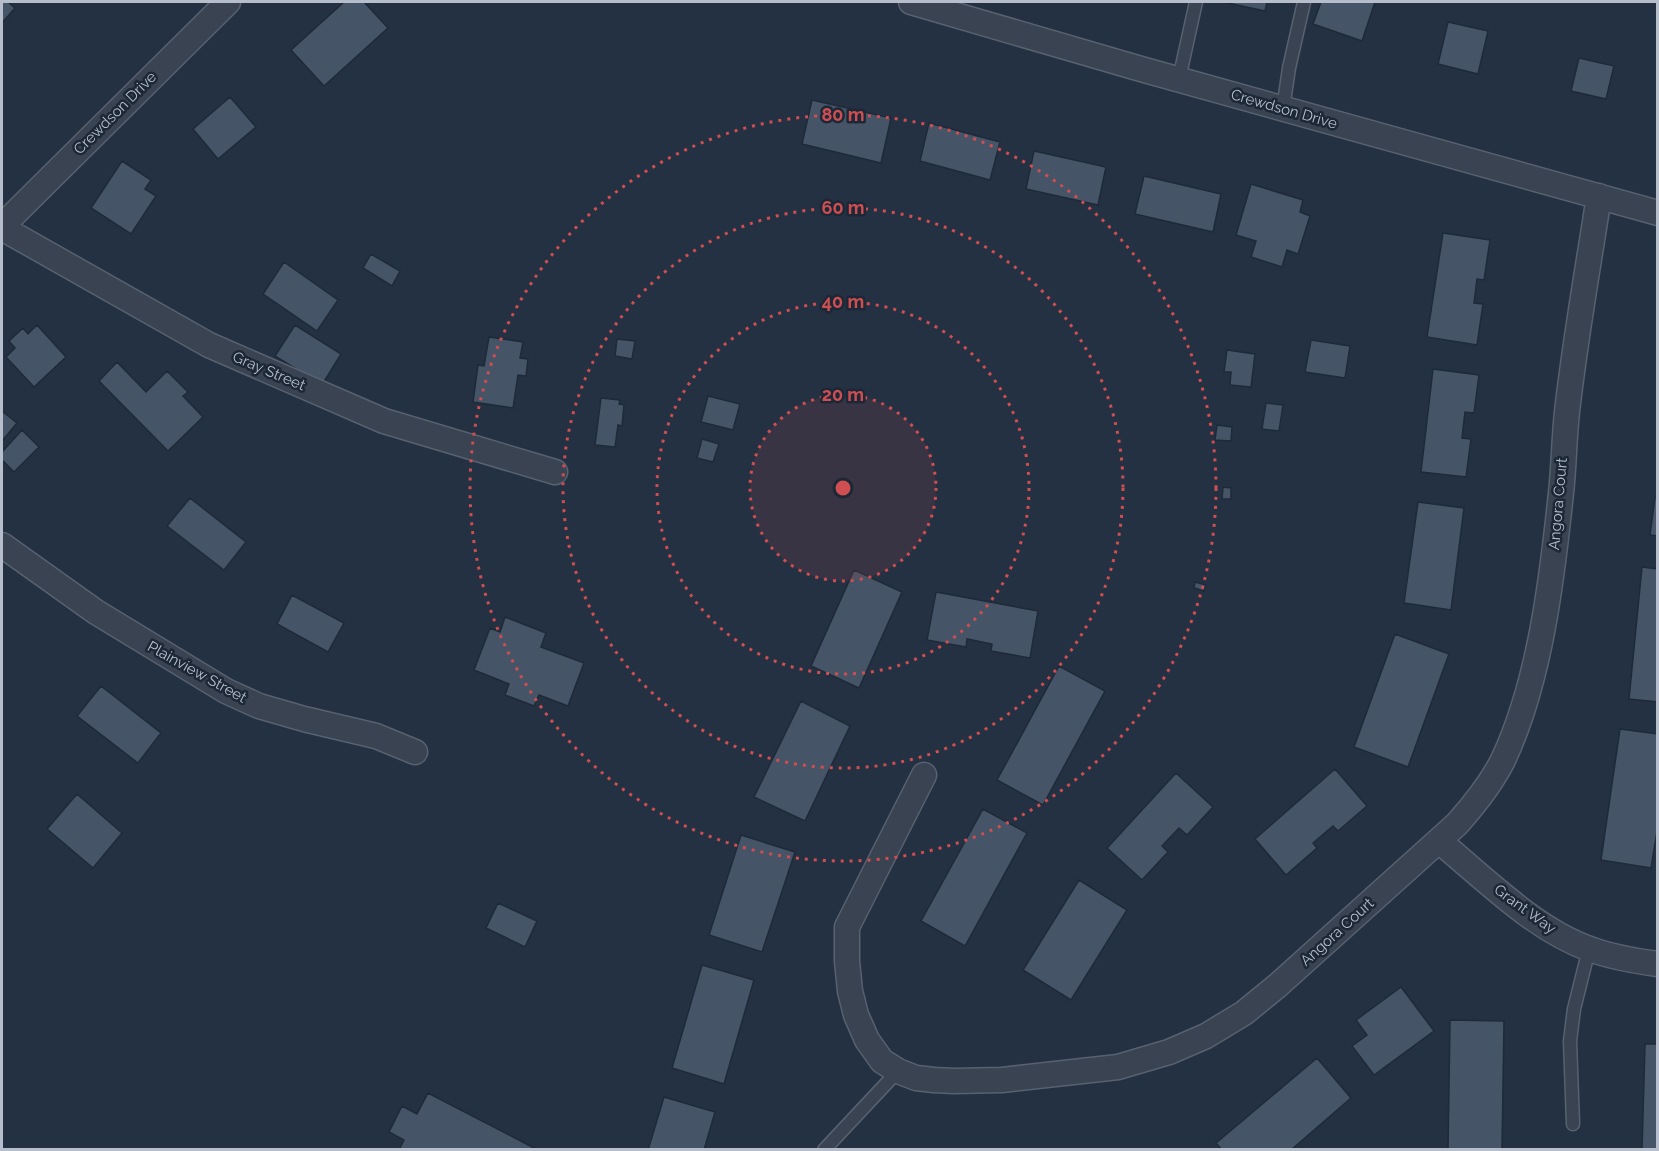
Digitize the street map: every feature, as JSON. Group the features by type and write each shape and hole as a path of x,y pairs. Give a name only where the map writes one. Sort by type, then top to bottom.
{"street":[{"name":"Crewdson Drive","path":"2,227 228,2"},
{"name":"Crewdson Drive","path":"911,2 1179,80 1658,213"},
{"name":"Angora Court","path":"924,775 847,927 850,991 856,1015 867,1040 882,1061 898,1071 916,1078 954,1081 1002,1080 1118,1067 1169,1052 1206,1036 1244,1013 1277,986 1439,842 1482,795 1502,762 1529,687 1552,568 1562,490 1563,449 1570,388 1599,196"},
{"name":"Gray Street","path":"2,227 220,350 384,421 555,472"},
{"name":"Plainview Street","path":"2,545 96,612 226,691 259,706 376,736 415,752"},
{"name":"Grant Way","path":"1439,842 1553,932 1589,949 1628,960 1658,964"}],"lane":[{"path":"1179,80 1196,2"},
{"path":"1283,109 1288,68 1304,2"},
{"path":"1574,1124 1570,1041 1574,1009 1589,949"},
{"path":"824,1149 898,1071"}],"building":[{"path":"2,2 8,2 15,8 2,23"},
{"path":"344,2 364,2 388,28 324,86 291,50"},
{"path":"1223,2 1267,2 1265,11"},
{"path":"1321,2 1375,2 1362,41 1313,24"},
{"path":"1448,22 1488,31 1478,74 1438,64"},
{"path":"1579,58 1614,66 1606,99 1571,91"},
{"path":"230,97 256,127 218,159 193,129"},
{"path":"812,100 891,118 881,163 802,144"},
{"path":"929,123 1000,142 990,180 920,161"},
{"path":"1034,151 1106,167 1098,205 1026,189"},
{"path":"122,161 151,180 145,189 156,196 131,234 91,208"},
{"path":"1144,176 1221,194 1213,232 1135,214"},
{"path":"1251,184 1303,200 1300,212 1310,216 1298,254 1287,250 1282,267 1251,257 1256,241 1236,235"},
{"path":"1443,233 1490,240 1484,280 1477,279 1474,303 1483,304 1477,345 1427,337"},
{"path":"371,254 400,271 392,286 363,268"},
{"path":"284,262 338,300 317,331 263,294"},
{"path":"37,325 66,357 34,387 6,357 15,348 9,341 23,328 28,334"},
{"path":"295,325 341,354 322,385 275,356"},
{"path":"489,337 523,342 520,358 528,359 526,376 518,375 513,408 473,402 478,365 484,366"},
{"path":"617,339 635,341 632,359 615,356"},
{"path":"1311,340 1350,346 1345,378 1305,372"},
{"path":"1227,350 1255,354 1251,387 1230,385 1231,372 1224,372"},
{"path":"117,362 146,392 167,371 188,392 183,396 203,417 168,451 99,381"},
{"path":"1433,369 1479,375 1474,413 1465,412 1462,438 1471,439 1466,477 1421,472"},
{"path":"708,396 740,404 733,430 701,422"},
{"path":"601,398 620,400 619,404 624,405 622,426 618,425 615,447 595,445"},
{"path":"1266,403 1283,405 1279,431 1262,429"},
{"path":"2,411 17,423 2,441"},
{"path":"1217,425 1232,427 1231,441 1215,440"},
{"path":"22,430 39,447 14,472 2,460 2,452"},
{"path":"702,439 719,444 713,462 697,458"},
{"path":"1223,487 1231,488 1231,499 1222,499"},
{"path":"1655,497 1658,497 1658,536 1650,535"},
{"path":"190,498 246,542 224,570 167,526"},
{"path":"1418,502 1464,508 1451,610 1404,603"},
{"path":"1642,567 1658,569 1658,702 1629,699"},
{"path":"854,570 902,592 859,688 811,666"},
{"path":"1195,582 1206,585 1204,591 1194,588"},
{"path":"936,592 1038,611 1030,658 991,651 992,644 967,639 966,647 927,640"},
{"path":"292,595 344,623 328,652 277,624"},
{"path":"505,617 546,633 541,647 584,663 568,706 539,695 534,706 505,695 509,684 474,670 490,628 500,632"},
{"path":"1395,634 1449,654 1408,767 1354,747"},
{"path":"1059,666 1105,691 1043,805 997,780"},
{"path":"101,686 161,733 138,763 77,716"},
{"path":"801,701 850,726 805,821 754,797"},
{"path":"1620,729 1658,734 1658,825 1651,868 1601,860"},
{"path":"1335,769 1367,806 1338,831 1333,826 1313,843 1317,848 1286,875 1255,839"},
{"path":"1176,773 1213,807 1187,835 1179,828 1162,846 1168,852 1142,880 1107,848"},
{"path":"77,794 122,833 93,868 47,829"},
{"path":"983,809 1027,833 965,946 921,921"},
{"path":"741,835 795,852 762,952 709,935"},
{"path":"1079,880 1127,910 1071,1000 1023,970"},
{"path":"498,903 537,921 525,947 486,928"},
{"path":"702,965 754,980 724,1084 672,1068"},
{"path":"1401,987 1434,1031 1374,1075 1352,1046 1367,1035 1356,1020"},
{"path":"1450,1020 1504,1021 1502,1150 1448,1150"},
{"path":"1645,1044 1658,1044 1658,1150 1642,1150"},
{"path":"1317,1058 1351,1098 1291,1150 1222,1150 1216,1143"},
{"path":"428,1093 536,1150 399,1150 404,1140 389,1132 402,1106 417,1114"},
{"path":"664,1097 715,1112 704,1150 648,1150"}]}
